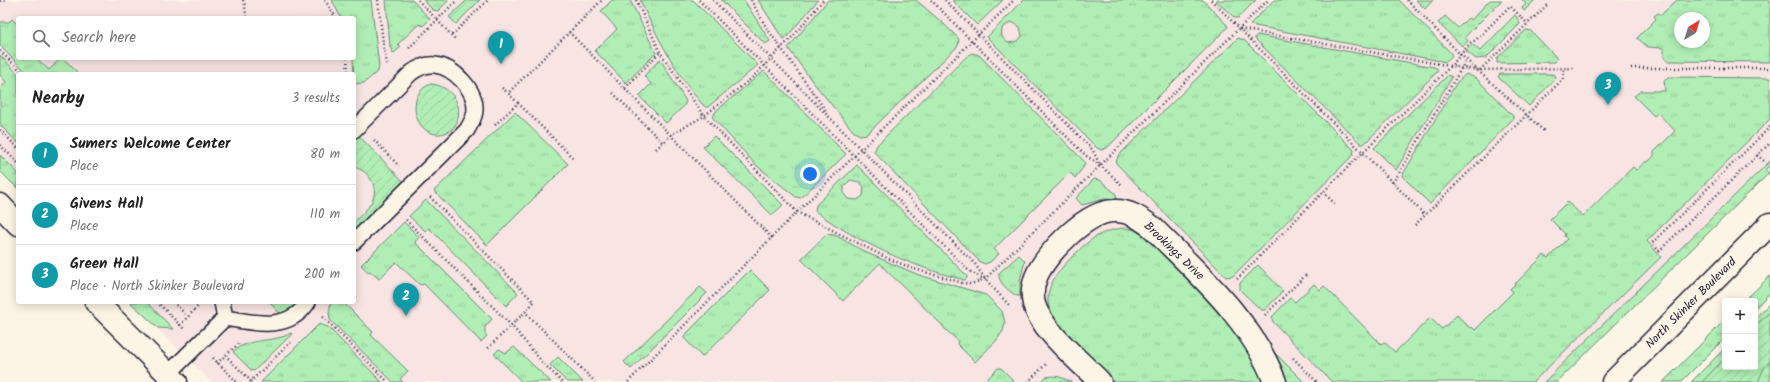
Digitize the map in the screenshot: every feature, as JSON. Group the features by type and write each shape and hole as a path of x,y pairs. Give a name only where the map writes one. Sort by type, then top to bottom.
{"street":[{"path":"0,206 16,222"},
{"name":"Brookings Drive","path":"1100,382 1047,328 1038,314 1034,302 1034,289 1036,278 1041,268 1074,230 1085,221 1099,214 1114,211 1126,212 1140,218 1152,227 1224,300 1242,322 1260,350 1275,382"},
{"name":"North Skinker Boulevard","path":"1613,382 1770,224"},
{"path":"98,304 172,378"}],"lane":[{"path":"356,240 467,130 475,111 474,100 467,87 456,75 445,67 433,64 422,66 411,73 359,125"},
{"path":"222,304 225,318"},
{"path":"225,318 268,324 281,322 299,314 306,304"},
{"path":"172,378 225,318"}],"path":[{"path":"0,2 6,0"},
{"path":"243,0 246,16"},
{"path":"325,0 335,16"},
{"path":"378,0 384,51 388,69"},
{"path":"418,0 455,39"},
{"path":"452,35 488,0"},
{"path":"508,93 602,0"},
{"path":"636,0 660,52 704,116 797,212 887,258 914,269 971,284 985,279 1268,0"},
{"path":"699,0 969,271 985,279"},
{"path":"713,0 975,264 985,279"},
{"path":"751,0 781,48 832,119"},
{"path":"656,149 672,134 704,116 736,91 771,59 823,0"},
{"path":"927,0 939,8"},
{"path":"930,0 1085,155 1100,165"},
{"path":"945,0 1092,149 1100,165"},
{"path":"628,382 797,212 1014,0"},
{"path":"1211,0 1425,215"},
{"path":"1407,0 1461,55 1545,132"},
{"path":"1479,70 1547,5"},
{"path":"1235,281 1451,66 1470,43 1476,40 1510,6 1528,24"},
{"path":"1240,28 1462,68 1479,70 1564,67 1576,68"},
{"path":"569,32 672,134 772,238"},
{"path":"0,51 22,72"},
{"path":"625,88 660,52"},
{"path":"1393,183 1467,59"},
{"path":"347,60 348,72"},
{"path":"1415,225 1563,79 1564,67"},
{"path":"1631,68 1770,68"},
{"path":"502,88 574,159"},
{"path":"613,93 663,143"},
{"path":"512,108 518,103"},
{"path":"359,125 417,179 534,302 488,348"},
{"path":"1770,127 1652,243 1659,251 1770,143"},
{"path":"0,130 16,146"},
{"path":"0,145 16,161"},
{"path":"1757,155 1764,161"},
{"path":"1323,192 1335,204"},
{"path":"403,217 511,324 543,363 562,382"},
{"path":"1264,316 1306,276"},
{"path":"159,304 176,321"},
{"path":"175,304 185,314"},
{"path":"180,325 200,304"},
{"path":"525,312 595,382"},
{"path":"320,314 388,382"},
{"path":"217,363 231,350"},
{"path":"1292,357 1317,382"},
{"path":"228,358 251,382 264,368"},
{"path":"1028,382 1049,362"},
{"path":"221,366 237,382"}],"shaded area":[{"path":"0,0 1770,0 1770,173 1557,382 211,382 133,304 356,304 356,72 16,72 16,187 0,171"}],"green space":[{"path":"332,0 371,0 379,66 378,71 364,83 356,84 356,72 354,72 353,60 356,60 356,16 340,16"},
{"path":"386,0 412,0 430,19 423,26 419,24 398,44 401,47 394,53 392,52 390,46"},
{"path":"423,0 449,0 438,11 433,10"},
{"path":"467,0 480,0 456,24 449,17"},
{"path":"612,0 630,0 656,53 626,83 595,51 617,29 601,11"},
{"path":"640,0 693,0 758,65 708,107 705,107 686,84 677,70"},
{"path":"721,0 744,0 770,41 765,44"},
{"path":"758,0 818,0 786,38 783,39"},
{"path":"828,0 916,0 959,39 958,46 867,134 860,135 854,132 812,81 788,48"},
{"path":"952,0 1003,0 977,25"},
{"path":"1024,0 1203,0 1228,27 1107,148 1101,150 1097,148 987,37","holes":["1012,22 1020,27 1022,36 1018,41 1009,43 1003,38 1003,27"]},
{"path":"1215,0 1256,0 1238,18 1235,18"},
{"path":"1274,0 1399,0 1451,53 1452,57 1446,62 1250,25"},
{"path":"1416,0 1433,0 1425,9"},
{"path":"1490,0 1502,0 1465,37 1468,41 1462,46 1438,23 1445,16 1458,28 1468,18 1471,20"},
{"path":"1522,0 1535,0 1524,11 1522,8 1526,4"},
{"path":"1677,0 1770,0 1770,62 1667,61 1664,57 1664,48 1648,47 1637,38 1656,19 1654,16 1658,13 1661,15"},
{"path":"1515,15 1520,24 1486,58 1476,59 1466,51 1472,44 1480,51"},
{"path":"12,19 16,23 16,60 38,60 49,70 59,60 65,60 77,72 26,72 0,46 0,22 9,22"},
{"path":"1526,30 1531,31 1555,56 1557,59 1555,62 1497,63 1497,58"},
{"path":"1257,35 1434,67 1438,69 1437,72 1364,144 1361,144 1255,39"},
{"path":"1238,38 1244,40 1354,150 1353,155 1233,276 1226,277 1116,163 1118,156"},
{"path":"972,53 979,55 1084,161 1085,165 1075,178 1070,173 994,249 999,254 990,262 985,264 980,262 874,152 877,145 968,55"},
{"path":"0,55 16,72 16,141 0,125 0,88 6,82 0,75"},
{"path":"660,59 686,101 684,106 666,123 639,96 651,84 644,76"},
{"path":"764,71 846,154 801,198 796,197 757,166 712,117 717,110"},
{"path":"1466,74 1476,78 1513,116 1513,119 1430,204 1402,176 1457,82"},
{"path":"1500,74 1552,74 1555,75 1556,78 1529,106 1499,78 1498,76"},
{"path":"1448,75 1452,77 1396,170 1374,148"},
{"path":"1669,77 1770,78 1770,119 1647,241 1661,257 1533,382 1332,382 1273,322 1272,317 1290,298 1295,302 1314,284 1320,290 1324,286 1381,344 1384,342 1395,352 1430,318 1442,329 1457,315 1470,328 1472,327 1475,330 1513,292 1510,289 1544,255 1548,258 1567,239 1564,236 1565,234 1550,219 1567,202 1583,216 1633,167 1636,170 1645,162 1649,161 1654,156 1654,152 1675,131 1658,113 1654,116 1634,96 1641,91 1665,91 1664,80"},
{"path":"431,84 448,90 458,105 459,111 457,123 452,129 445,133 435,134 426,131 416,116 415,106 417,97 422,89"},
{"path":"515,112 568,164 487,245 434,191"},
{"path":"359,136 405,183 356,232 356,220 374,198 374,187 369,176 365,172 356,168 356,138"},
{"path":"714,136 783,205 772,215 703,147"},
{"path":"0,155 16,171 16,187 0,171"},
{"path":"1770,161 1770,165 1765,170 1769,173 1557,382 1544,382"},
{"path":"857,165 967,276 967,278 965,280 945,275 887,253 832,223 815,211 816,205","holes":["850,180 860,182 864,187 863,196 857,200 848,199 844,194 844,187"]},
{"path":"1094,179 1100,180 1116,194 1117,200 1104,199 1082,205 1076,198"},
{"path":"426,200 518,293 506,306 429,228 425,231 409,216"},
{"path":"404,222 419,237 415,242 492,319 485,327 485,334 487,336 481,342 424,284 420,285 396,262 379,279 370,271 368,272 361,265"},
{"path":"1124,228 1137,230 1149,237 1232,324 1266,382 1111,382 1083,356 1063,334 1056,323 1050,311 1048,301 1049,289 1054,278 1066,263 1088,242 1100,234 1115,229"},
{"path":"827,234 835,235 867,253 919,275 986,295 1002,311 1005,323 1003,331 996,341 975,362 957,344 958,341 944,329 942,324 931,315 880,263 843,301 801,259"},
{"path":"1019,255 1025,261 1020,280 1020,296 1017,296 1002,283 999,273"},
{"path":"1258,265 1283,291 1265,310 1261,310 1240,290 1240,283"},
{"path":"750,270 770,290 702,357 683,337"},
{"path":"1770,276 1770,293 1758,305 1758,298 1747,298"},
{"path":"700,287 707,293 631,369 624,362"},
{"path":"1770,303 1770,382 1691,382 1722,351 1722,370 1758,370 1758,315"},
{"path":"132,304 149,304 173,329 158,328"},
{"path":"272,304 300,304 297,308 282,314 277,311"},
{"path":"331,304 345,304 373,332 371,335 408,371 400,379 403,382 393,382 330,320 329,312"},
{"path":"1770,312 1770,361 1763,370 1758,382 1702,382 1722,361 1722,370 1758,370 1758,323"},
{"path":"1722,323 1722,341 1681,382 1663,382"},
{"path":"319,324 328,327 382,382 261,382"},
{"path":"291,333 292,334 254,371 251,370 233,352 247,344 284,336"},
{"path":"514,347 551,382 522,382 494,354 499,349 506,353"},
{"path":"1270,353 1277,355 1304,382 1284,382"},
{"path":"558,357 583,382 567,382 550,365"},
{"path":"998,368 1001,368 1012,379 1012,382 984,382"},
{"path":"1053,376 1072,382 1041,382 1046,377"}],"place":[{"name":"Sumers Welcome Center","path":"501,64"},
{"name":"Green Hall","path":"1608,105"},
{"name":"Givens Hall","path":"406,316"}]}
